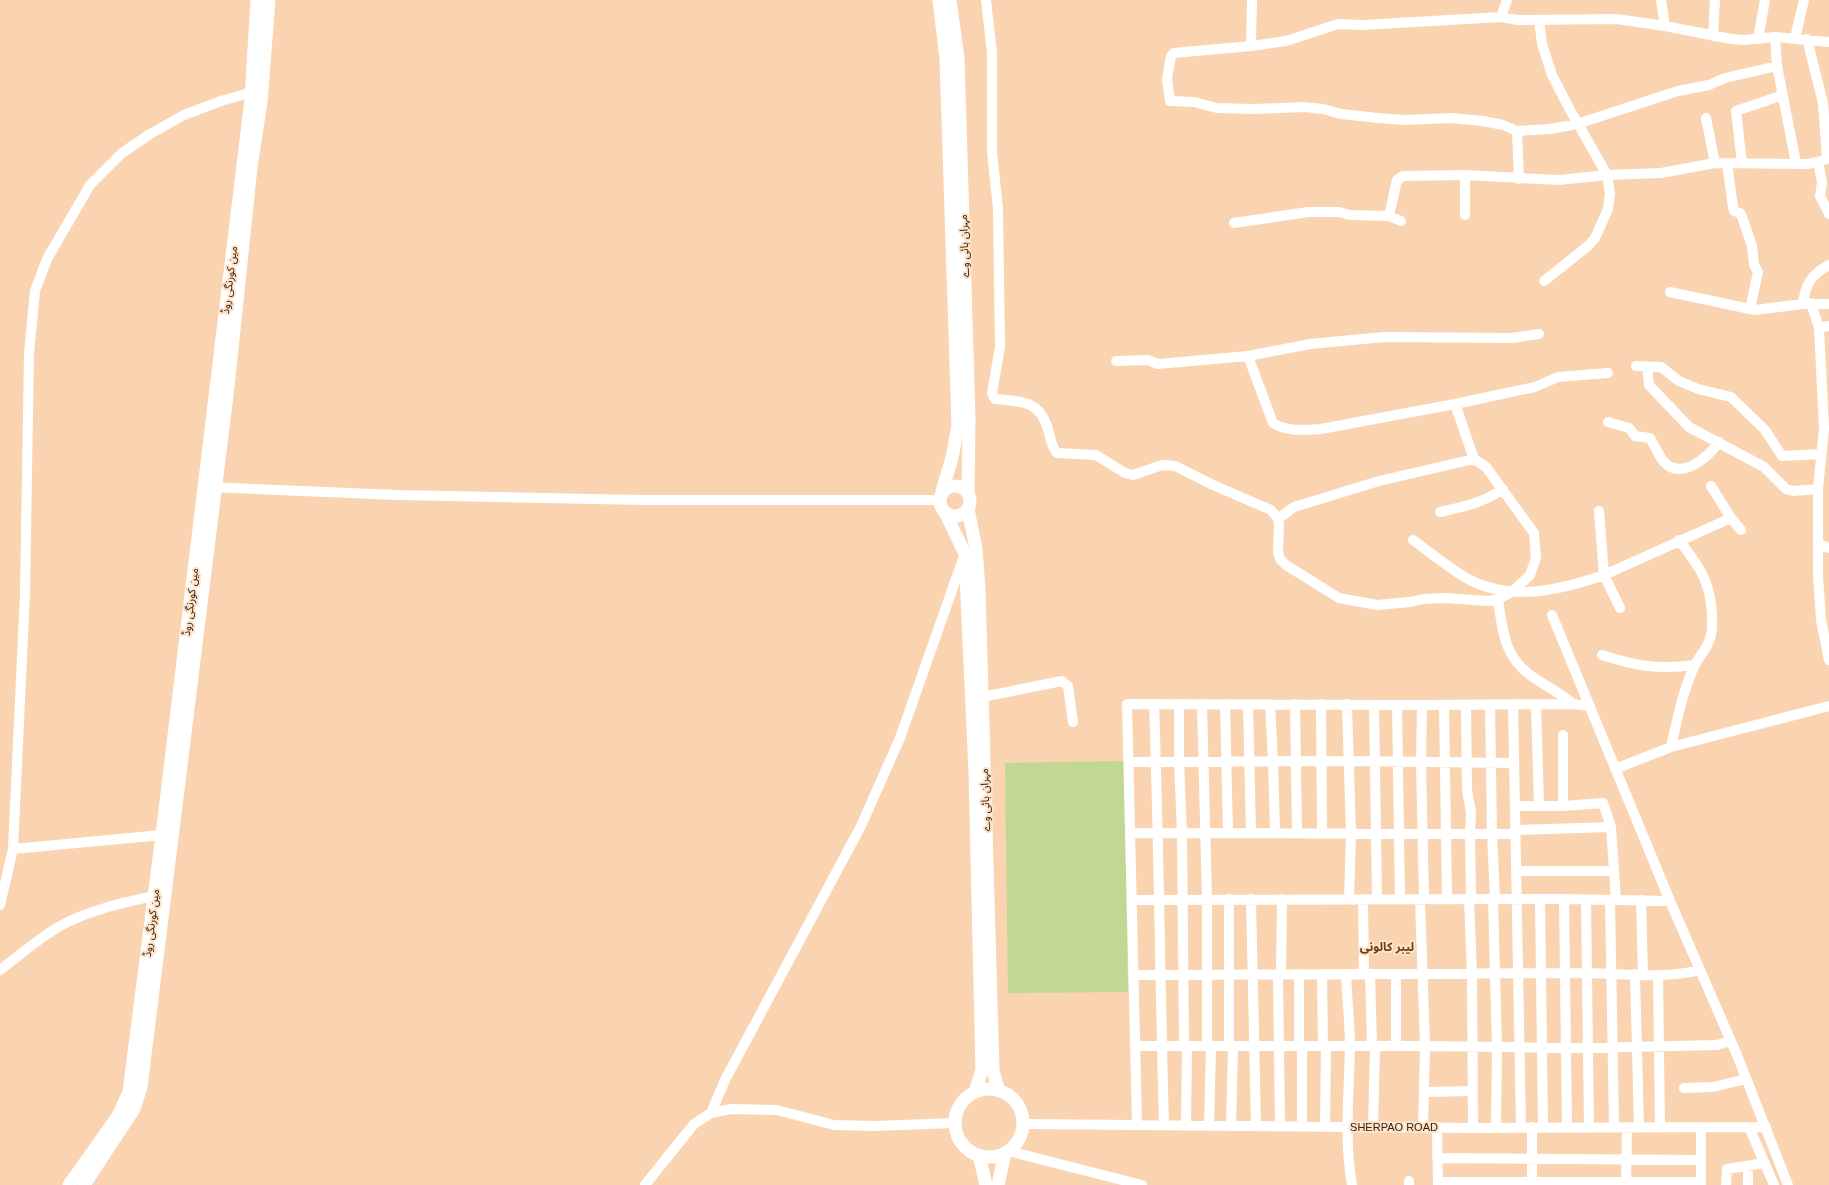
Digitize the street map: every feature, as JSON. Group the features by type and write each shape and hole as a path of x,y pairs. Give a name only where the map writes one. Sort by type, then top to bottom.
{"main road":[{"name":"مین کورنگی روڈ","path":"257,0 257,91"},
{"name":"مین کورنگی روڈ","path":"69,1185 118,1116 129,1092 209,487 228,387 252,167 257,91 269,0"},
{"path":"939,0 946,59 958,425 952,458 941,496 942,509 946,514 965,554 975,780 982,1070 975,1092"},
{"name":"مہران ہائی وے","path":"950,0 958,66 969,418 968,493"},
{"path":"941,496 953,486 959,486 968,493 970,504 968,509 958,516 946,514"},
{"name":"مین کورنگی روڈ","path":"84,1185 134,1109 141,1087 209,487"},
{"name":"مہران ہائی وے","path":"968,509 976,549 993,1071 999,1091"},
{"path":"998,1185 1007,1152 1018,1139 1022,1124 1020,1110 1012,1098 999,1091 987,1089 975,1092 967,1097 960,1104 956,1113 955,1123 959,1141 965,1148 985,1157 997,1156 1007,1152"},
{"path":"979,1155 986,1185"}],"street":[{"path":"986,0 992,53 992,152 998,209 1000,347 992,397 995,399 1027,403 1040,411 1046,420 1053,446 1057,453 1096,455 1125,473 1134,475 1162,465 1175,466 1213,485 1272,510 1278,519 1277,546 1280,559 1286,565 1339,598 1377,605 1410,602 1423,598 1488,601 1498,599 1512,592 1530,575 1536,558 1534,533 1486,467 1474,459 1455,404"},
{"path":"1251,46 1252,0"},
{"path":"1501,17 1507,0"},
{"path":"1661,0 1665,26"},
{"path":"1713,36 1715,0"},
{"path":"1758,39 1765,0"},
{"path":"1795,38 1804,0"},
{"path":"1777,66 1725,78 1709,85 1678,91 1578,124 1550,129 1517,131 1503,125 1483,121 1452,118 1405,120 1378,118 1341,114 1323,109 1304,107 1255,109 1217,108 1194,102 1169,100 1167,79 1171,56 1174,53 1251,46 1286,41 1338,24 1363,25 1501,17 1518,20 1618,19 1743,40 1775,37 1829,42"},
{"path":"1539,20 1544,53 1552,75 1607,175 1610,194 1610,203 1595,238 1588,246 1544,281"},
{"path":"1775,37 1777,66 1796,163"},
{"path":"1807,39 1825,92 1823,103 1825,160 1820,196 1829,214"},
{"path":"0,905 13,849 25,594 29,354 35,291 47,259 90,185 122,153 150,134 184,115 221,101 257,91"},
{"path":"1742,163 1736,110 1783,95"},
{"path":"1706,118 1715,163"},
{"path":"1517,131 1519,179"},
{"path":"1389,216 1398,180 1401,176 1465,175 1559,180 1607,175 1661,173 1715,163 1796,163 1825,160"},
{"path":"1727,163 1733,207 1735,212 1740,213 1742,217 1752,246 1754,265 1758,272 1750,309"},
{"path":"1465,175 1465,215"},
{"path":"1234,223 1308,212 1339,212 1350,215 1389,216 1401,221"},
{"path":"1829,265 1814,275 1806,286 1807,303 1824,327 1826,428 1821,454 1818,489 1818,544 1821,620 1829,660"},
{"path":"1670,292 1759,310 1807,303 1829,304"},
{"path":"1116,361 1148,360 1158,364 1248,356 1310,344 1384,337 1512,338 1539,334"},
{"path":"1248,356 1273,423 1277,426 1303,430 1321,429 1455,404 1535,387 1558,377 1608,373"},
{"path":"1636,366 1661,367 1679,382 1698,389 1731,397 1765,430 1782,456 1821,454"},
{"path":"1647,366 1650,384 1689,427 1764,467 1786,489 1793,491 1818,489"},
{"path":"1608,422 1629,428 1635,436 1650,438 1657,452 1665,463 1674,469 1686,468 1701,461 1710,454 1719,442"},
{"path":"1278,519 1294,507 1379,481 1474,459"},
{"path":"1711,486 1730,518 1741,530"},
{"path":"209,487 397,495 643,500 941,496"},
{"path":"1440,512 1474,505 1490,498 1502,489"},
{"path":"1599,511 1604,574 1620,608"},
{"path":"1413,540 1469,579 1512,592 1541,591 1559,588 1604,574 1730,518"},
{"path":"1671,747 1683,699 1695,664 1710,639 1712,630 1711,604 1706,580 1702,571 1679,540"},
{"path":"1818,544 1829,548"},
{"path":"711,1113 725,1080 862,826 900,738 965,554"},
{"path":"1498,599 1504,638 1514,660 1530,675 1562,694 1573,704"},
{"path":"1552,615 1670,901 1731,1041 1788,1185"},
{"path":"1602,655 1641,666 1681,666 1695,664"},
{"path":"982,698 1062,681 1068,686 1073,722"},
{"path":"1137,1125 1130,762 1127,704 1573,704 1590,706"},
{"path":"1154,704 1159,833 1160,975 1164,1125"},
{"path":"1180,704 1179,762 1182,834 1186,1126"},
{"path":"1202,704 1207,899 1209,1126"},
{"path":"1225,704 1228,833"},
{"path":"1248,704 1250,833"},
{"path":"1270,704 1275,833"},
{"path":"1295,704 1297,834"},
{"path":"1321,704 1322,833"},
{"path":"1347,704 1351,834 1350,899"},
{"path":"1490,704 1490,763 1496,974 1496,1127"},
{"path":"1513,704 1521,1127"},
{"path":"1536,704 1539,806"},
{"path":"1374,705 1377,899"},
{"path":"1397,705 1400,899"},
{"path":"1422,705 1422,974 1425,1046 1423,1127"},
{"path":"1444,705 1447,899"},
{"path":"1466,705 1468,762 1467,790 1471,812 1470,899 1473,1128"},
{"path":"1615,769 1671,747 1829,706"},
{"path":"1563,735 1563,806"},
{"path":"1130,762 1398,761 1514,763"},
{"path":"1515,806 1563,806 1603,803 1611,827 1614,871 1612,974 1614,1127"},
{"path":"1131,834 1492,834 1611,827"},
{"path":"13,849 162,835"},
{"path":"1516,872 1614,871"},
{"path":"0,970 60,926 79,917 107,907 154,896"},
{"path":"1229,899 1232,1126"},
{"path":"1251,899 1256,1126"},
{"path":"1280,1126 1278,1046 1282,899"},
{"path":"1363,899 1373,1046 1373,1127"},
{"path":"1540,899 1543,1127"},
{"path":"1132,900 1564,899 1670,901"},
{"path":"1564,899 1567,1127"},
{"path":"1586,900 1589,1127"},
{"path":"1638,1127 1641,900"},
{"path":"1133,975 1472,975 1588,973 1658,975 1686,974 1700,970"},
{"path":"1299,974 1302,1126"},
{"path":"1322,974 1325,1126"},
{"path":"1346,974 1350,1046 1348,1127 1352,1185"},
{"path":"1396,974 1396,1046"},
{"path":"1658,975 1660,1127"},
{"path":"1135,1046 1425,1046 1588,1048 1717,1044 1731,1041"},
{"path":"1684,1088 1713,1087 1746,1079"},
{"path":"1424,1092 1473,1091"},
{"path":"645,1185 694,1124 711,1113 731,1109 777,1110 834,1125 874,1126 955,1123"},
{"name":"SHERPAO ROAD","path":"1022,1124 1473,1128 1766,1127"},
{"path":"1437,1127 1438,1183 1701,1184 1701,1127"},
{"path":"1532,1127 1532,1184"},
{"path":"1626,1184 1627,1127"},
{"path":"1749,1127 1774,1185"},
{"path":"1007,1152 1142,1185"},
{"path":"1438,1158 1701,1160"},
{"path":"1726,1185 1727,1169 1765,1163"},
{"path":"1748,1166 1748,1185"}],"green space":[{"path":"1124,761 1128,992 1008,993 1005,763"}],"district":[{"name":"لیبر کالونی","path":"1387,947"}]}
